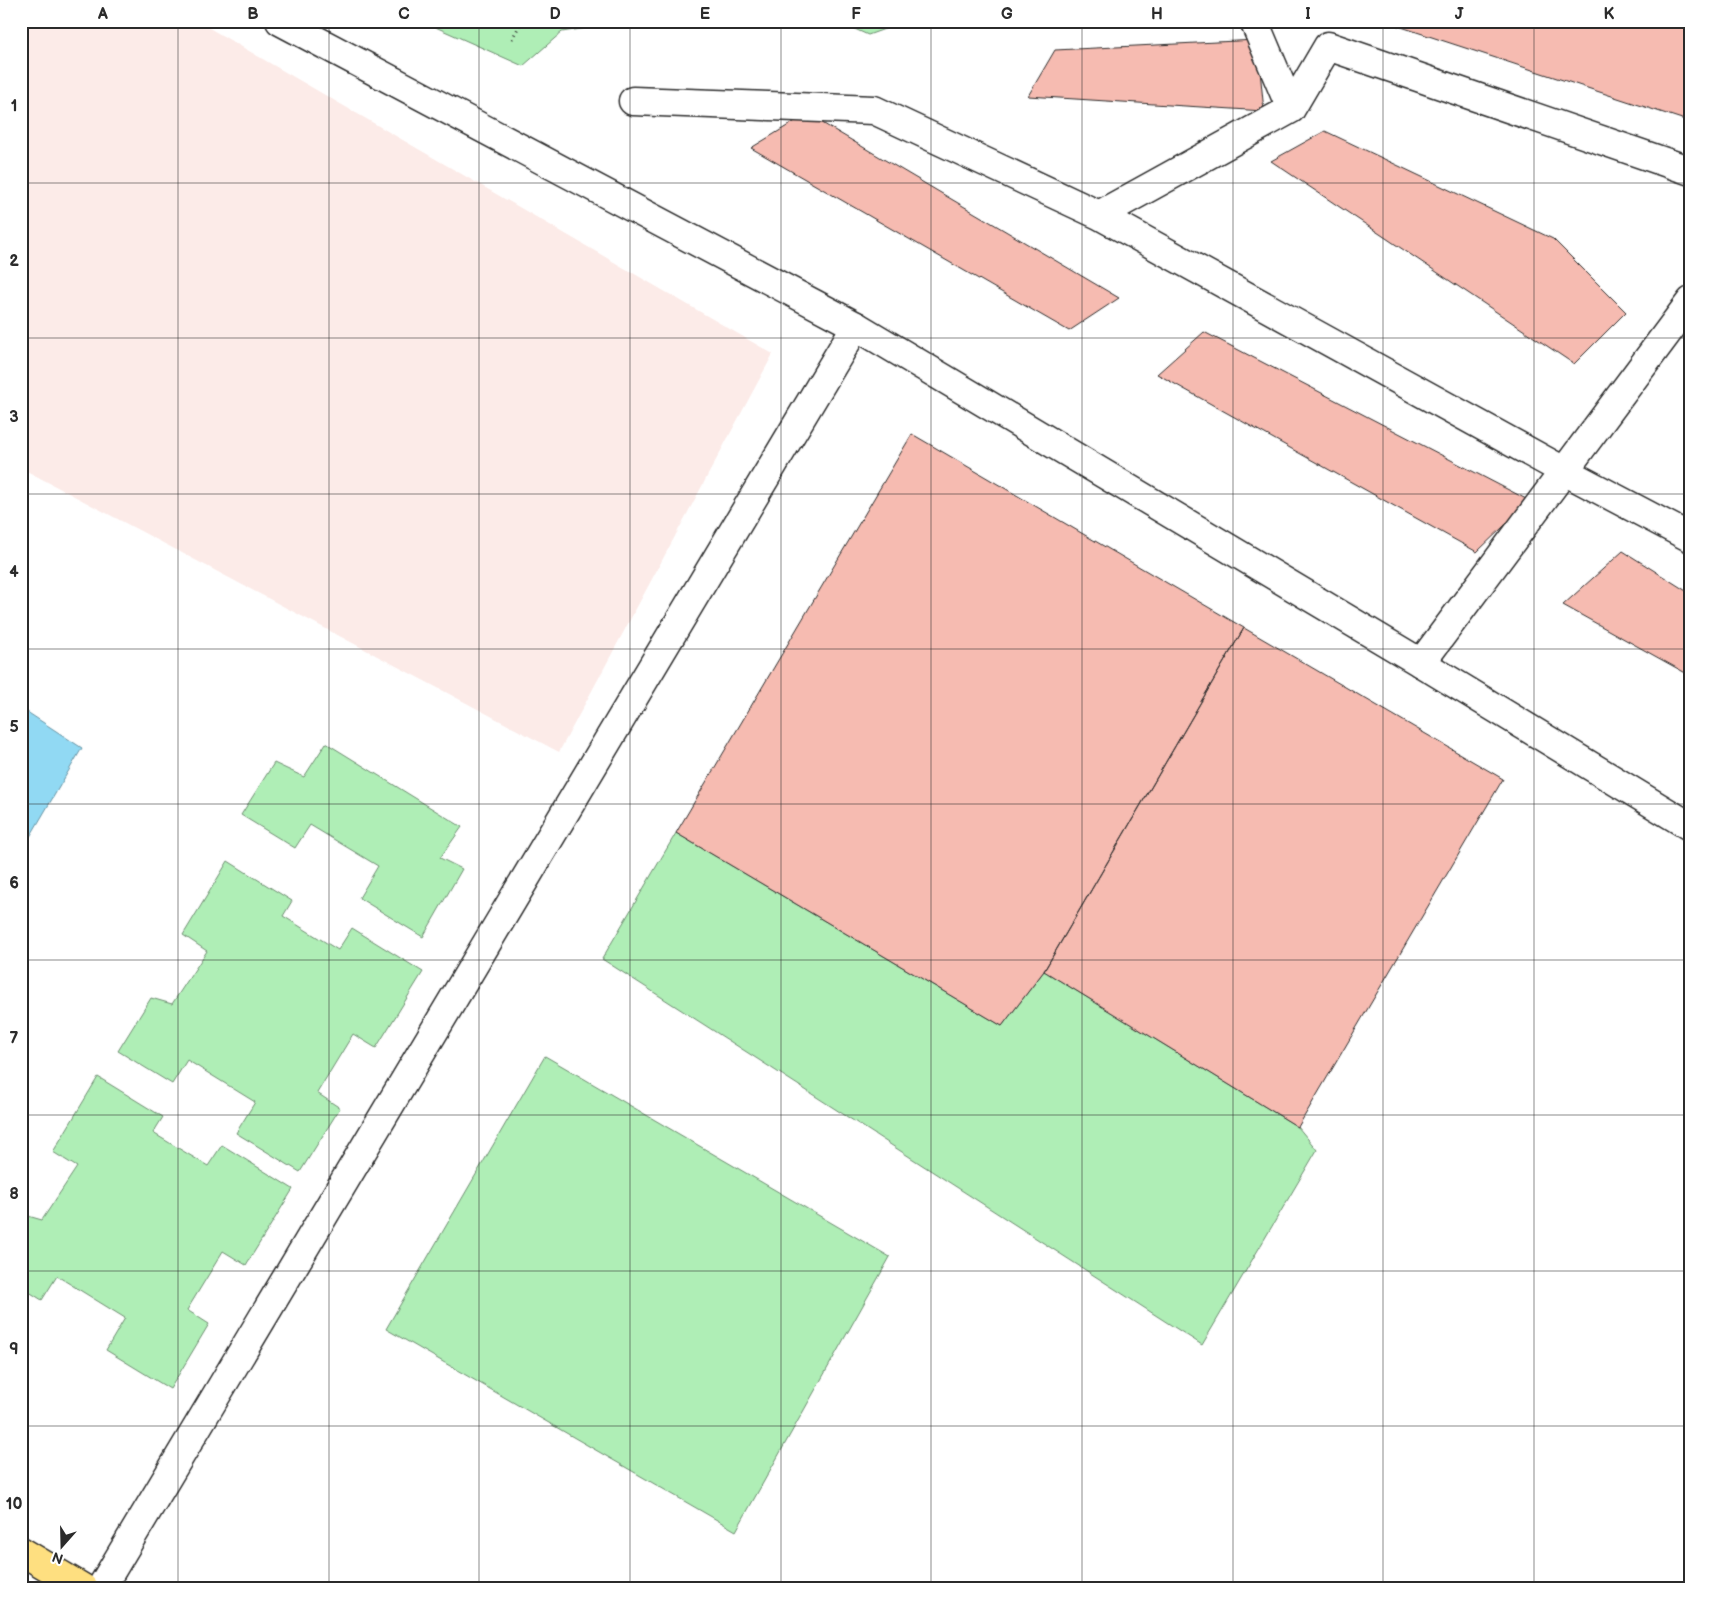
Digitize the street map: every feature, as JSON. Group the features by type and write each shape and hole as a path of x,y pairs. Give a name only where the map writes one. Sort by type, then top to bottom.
{"main road":[{"path":"21,1551 83,1588"}],"street":[{"path":"1254,21 1291,109"},
{"path":"290,23 856,326 1691,826"},
{"path":"1099,215 1291,109 1328,46 1691,172"},
{"path":"633,101 874,110 1099,215 1564,471 1691,538"},
{"path":"1420,663 1691,301"},
{"path":"101,1588 856,326"}],"path":[{"path":"512,39 522,21"},
{"path":"712,21 720,26 756,21"}],"shaded area":[{"path":"21,21 197,21 773,354 559,752 21,468"}],"green space":[{"path":"422,21 632,21 562,32 523,66"},
{"path":"837,21 907,21 868,35"},
{"path":"326,743 462,827 440,858 462,869 423,937 359,898 378,866 310,825 295,848 241,815 274,763 304,777"},
{"path":"676,833 1002,1026 1044,971 1298,1127 1317,1150 1202,1345 602,959"},
{"path":"228,861 292,901 283,916 338,950 352,928 423,972 376,1048 353,1034 317,1093 340,1108 300,1172 236,1133 255,1102 187,1060 172,1084 118,1051 151,998 172,1004 207,951 183,935"},
{"path":"545,1056 890,1257 736,1531 386,1329"},
{"path":"98,1077 163,1117 153,1133 208,1166 222,1145 293,1189 246,1265 223,1251 187,1310 209,1324 170,1389 106,1350 125,1318 57,1276 42,1300 21,1287 21,1214 42,1220 77,1167 53,1152"}],"water":[{"path":"21,708 82,748 21,852"}],"building":[{"path":"1383,21 1691,21 1691,122"},
{"path":"1257,40 1264,111 1028,96 1055,50"},
{"path":"807,114 1119,298 1069,331 751,148"},
{"path":"1325,131 1553,239 1626,312 1574,364 1271,161"},
{"path":"1204,332 1530,501 1477,552 1157,374"},
{"path":"912,434 1244,628 1044,971 1002,1026 676,833"},
{"path":"1623,551 1691,594 1691,676 1563,605"},
{"path":"1244,628 1503,779 1298,1127 1044,971"}]}
